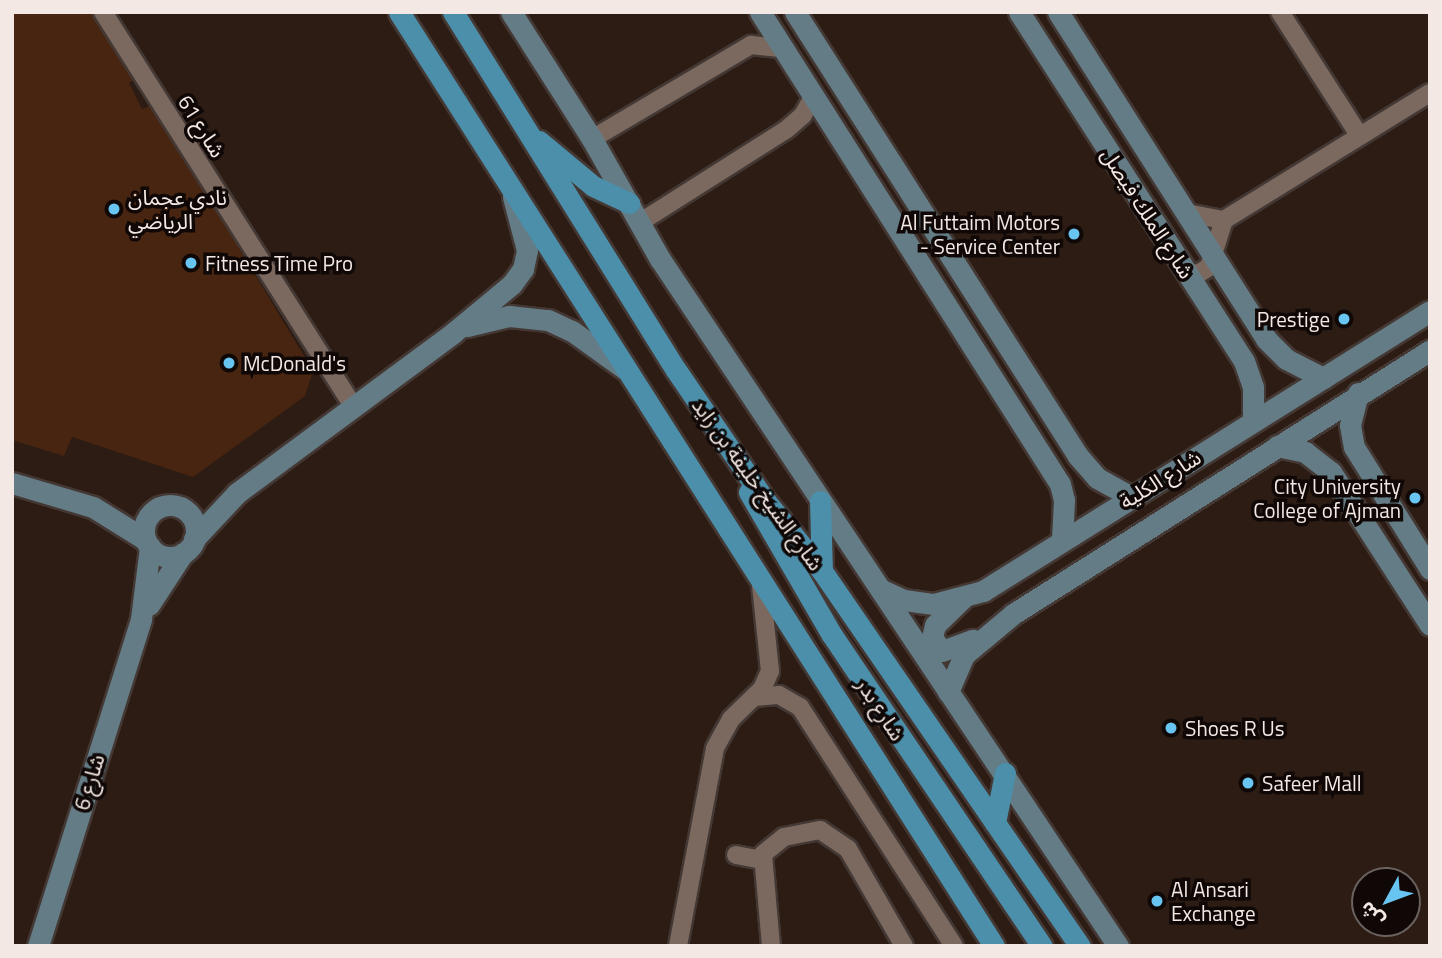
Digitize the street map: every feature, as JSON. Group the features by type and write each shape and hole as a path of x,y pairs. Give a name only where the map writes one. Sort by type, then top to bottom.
{"main road":[{"path":"399,12 513,197 994,946"},
{"name":"شارع الشيخ خليفة بن زايد","path":"453,12 738,461 822,571 1080,946"},
{"path":"525,129 593,186 629,203"},
{"name":"شارع بدر","path":"738,461 764,525 832,635 1042,946"},
{"path":"820,501 822,571"},
{"path":"995,823 1005,774"},
{"path":"948,878 976,946"}],"street":[{"name":"شارع 61","path":"103,12 353,406"},
{"path":"511,12 592,139 639,223 820,501 1118,946"},
{"path":"760,12 1060,484 1064,500 1062,540"},
{"path":"795,12 1087,468 1131,497"},
{"name":"شارع الملك فيصل","path":"1020,12 1250,373 1253,421"},
{"name":"شارع الملك فيصل","path":"1058,12 1274,349 1323,378"},
{"path":"1280,12 1359,135"},
{"path":"592,139 751,45 782,48"},
{"path":"1186,272 1204,271 1213,256 1224,220 1430,93"},
{"path":"639,223 787,129 803,115 813,97"},
{"path":"12,483 93,507 168,507 237,493 453,333 512,284 523,269 527,250 513,197"},
{"path":"1187,213 1224,220"},
{"name":"شارع الكلية","path":"880,589 919,603 963,598 983,591 1430,311"},
{"path":"453,333 495,317 536,317 572,331 625,369"},
{"name":"شارع الكلية","path":"948,692 957,664 985,636 1358,393 1430,350"},
{"path":"991,375 1009,373 1016,356"},
{"path":"1358,393 1351,414 1354,447 1430,569"},
{"path":"1277,446 1305,452 1324,465 1430,625"},
{"name":"شارع 6","path":"141,619 189,546 237,493"},
{"path":"93,507 166,556 189,546 194,523 168,507"},
{"path":"148,543 145,524 168,507"},
{"path":"1380,549 1389,534 1406,533"},
{"name":"شارع 6","path":"38,946 141,619 148,543"},
{"path":"678,946 715,748 731,719 755,697 766,680 771,661 761,585"},
{"path":"963,598 934,625 935,644 942,651 954,650 985,636"},
{"path":"755,697 779,695 800,707 954,946"},
{"path":"771,946 761,860 770,846 791,834 820,830 836,837 848,849 904,946"},
{"path":"736,855 761,860"}],"shaded area":[{"name":"نادي عجمان الرياضي","path":"12,12 93,12 136,78 129,83 142,109 153,105 313,371 305,396 193,477 72,437 64,456 12,440"}],"place":[{"name":"نادي عجمان الرياضي","path":"114,209"},
{"name":"Al Futtaim Motors - Service Center","path":"1074,234"},
{"name":"Fitness Time Pro","path":"191,263"},
{"name":"Prestige","path":"1344,319"},
{"name":"McDonald's","path":"229,363"},
{"name":"City University College of Ajman","path":"1415,498"},
{"name":"Shoes R Us","path":"1171,728"},
{"name":"Safeer Mall","path":"1248,783"},
{"name":"Al Ansari Exchange","path":"1157,901"}]}
